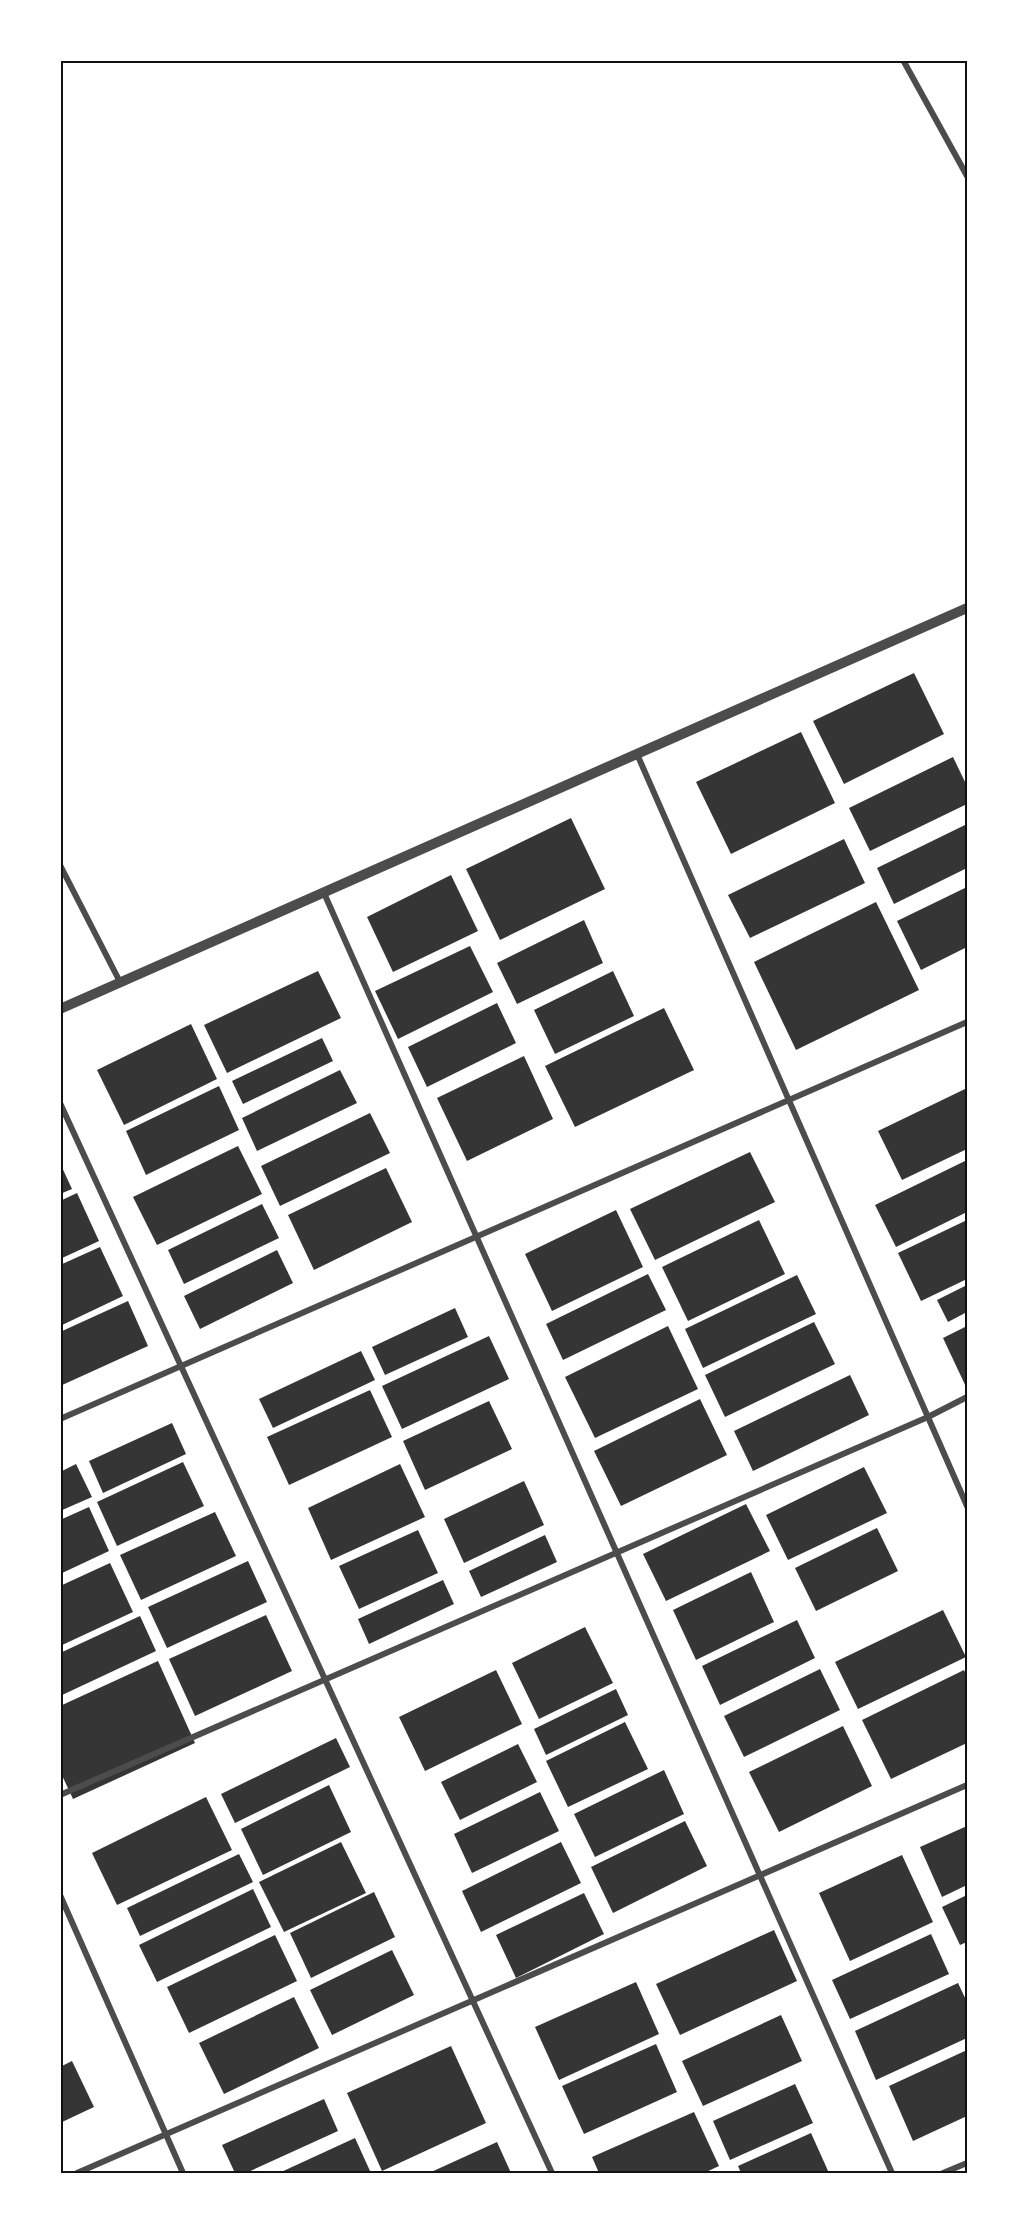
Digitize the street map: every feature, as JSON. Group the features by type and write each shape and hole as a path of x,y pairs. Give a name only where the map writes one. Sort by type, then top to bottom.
{"street":[{"path":"903,60 967,176"},
{"path":"60,1009 636,754 966,612"},
{"path":"636,754 967,1506"},
{"path":"60,865 120,982"},
{"path":"324,893 892,2173"},
{"path":"60,1419 789,1102 967,1022"},
{"path":"60,1103 552,2173"},
{"path":"60,1796 928,1417 967,1397"},
{"path":"77,2173 967,1785"},
{"path":"60,1895 183,2173"},
{"path":"943,2173 967,2163"}],"building":[{"path":"914,673 944,734 844,784 813,721"},
{"path":"801,732 835,803 731,854 696,782"},
{"path":"953,757 967,786 967,804 870,851 849,808"},
{"path":"571,818 605,889 500,940 466,869"},
{"path":"967,824 967,868 894,904 877,868"},
{"path":"844,839 865,883 750,938 728,895"},
{"path":"451,875 478,931 393,972 367,917"},
{"path":"967,887 967,947 921,970 897,921"},
{"path":"876,902 919,990 796,1050 754,962"},
{"path":"584,920 603,963 517,1004 497,963"},
{"path":"470,946 493,992 398,1039 375,991"},
{"path":"318,971 341,1018 227,1073 204,1025"},
{"path":"613,971 634,1016 555,1054 534,1010"},
{"path":"497,1003 516,1043 427,1087 408,1047"},
{"path":"664,1008 694,1070 575,1127 545,1066"},
{"path":"191,1024 217,1079 124,1125 97,1070"},
{"path":"322,1038 333,1061 243,1104 232,1081"},
{"path":"524,1056 553,1119 467,1161 437,1098"},
{"path":"340,1070 357,1103 257,1151 242,1118"},
{"path":"219,1086 239,1130 146,1175 126,1131"},
{"path":"965,1089 967,1149 902,1180 878,1131"},
{"path":"370,1113 390,1153 280,1206 261,1166"},
{"path":"238,1146 262,1194 157,1245 133,1197"},
{"path":"750,1152 775,1202 655,1260 630,1209"},
{"path":"967,1160 967,1212 896,1247 875,1205"},
{"path":"60,1163 72,1189 60,1194"},
{"path":"386,1168 412,1222 314,1270 288,1215"},
{"path":"77,1193 99,1241 60,1259 60,1201"},
{"path":"262,1204 279,1238 184,1284 168,1250"},
{"path":"616,1210 643,1267 552,1311 525,1254"},
{"path":"759,1220 785,1274 688,1321 662,1267"},
{"path":"967,1220 967,1279 921,1301 898,1253"},
{"path":"100,1247 123,1296 60,1326 60,1265"},
{"path":"277,1250 293,1283 200,1329 184,1296"},
{"path":"648,1274 666,1310 563,1360 546,1324"},
{"path":"797,1275 816,1314 703,1368 685,1329"},
{"path":"967,1285 967,1312 948,1322 937,1300"},
{"path":"128,1301 148,1346 60,1386 60,1332"},
{"path":"455,1308 468,1337 385,1375 372,1347"},
{"path":"814,1322 835,1364 725,1417 705,1375"},
{"path":"668,1326 698,1389 595,1438 565,1377"},
{"path":"967,1326 967,1389 943,1338"},
{"path":"489,1336 509,1379 402,1429 382,1386"},
{"path":"361,1351 375,1380 273,1428 259,1399"},
{"path":"850,1375 869,1415 753,1471 734,1431"},
{"path":"370,1390 392,1437 289,1485 267,1437"},
{"path":"700,1399 727,1455 621,1506 594,1451"},
{"path":"489,1401 512,1449 425,1490 403,1441"},
{"path":"172,1423 186,1454 103,1493 89,1461"},
{"path":"183,1462 204,1506 117,1546 97,1502"},
{"path":"76,1464 92,1497 60,1511 60,1472"},
{"path":"400,1464 425,1517 331,1560 308,1508"},
{"path":"864,1467 887,1513 788,1560 766,1515"},
{"path":"524,1481 544,1525 464,1563 444,1519"},
{"path":"746,1504 770,1551 666,1601 643,1554"},
{"path":"89,1507 109,1551 60,1574 60,1520"},
{"path":"215,1512 236,1556 141,1600 120,1555"},
{"path":"877,1528 898,1571 816,1611 795,1568"},
{"path":"418,1530 438,1573 359,1609 339,1566"},
{"path":"545,1535 557,1562 481,1597 469,1571"},
{"path":"248,1561 267,1602 167,1648 148,1607"},
{"path":"110,1563 133,1612 60,1646 60,1586"},
{"path":"751,1572 774,1622 696,1660 673,1610"},
{"path":"443,1580 454,1604 369,1644 358,1619"},
{"path":"943,1610 966,1657 858,1709 835,1662"},
{"path":"266,1615 292,1671 195,1716 169,1659"},
{"path":"140,1616 156,1651 60,1696 60,1653"},
{"path":"797,1620 815,1658 720,1705 702,1666"},
{"path":"585,1627 613,1683 539,1719 512,1663"},
{"path":"158,1661 195,1743 73,1799 60,1771 60,1706"},
{"path":"820,1669 840,1710 744,1757 724,1716"},
{"path":"496,1670 522,1724 425,1771 399,1717"},
{"path":"964,1670 967,1677 967,1743 891,1779 862,1720"},
{"path":"616,1689 628,1715 546,1755 534,1729"},
{"path":"625,1722 648,1769 568,1807 546,1761"},
{"path":"843,1726 872,1786 779,1832 749,1772"},
{"path":"336,1738 350,1767 235,1823 221,1794"},
{"path":"518,1744 537,1782 460,1820 441,1782"},
{"path":"664,1770 684,1814 595,1857 574,1814"},
{"path":"329,1785 351,1832 263,1875 241,1829"},
{"path":"540,1792 559,1831 472,1873 454,1834"},
{"path":"206,1797 232,1850 117,1905 92,1853"},
{"path":"685,1821 707,1866 613,1913 591,1867"},
{"path":"967,1826 967,1885 942,1897 920,1847"},
{"path":"341,1842 366,1893 284,1932 259,1882"},
{"path":"561,1842 581,1883 481,1932 462,1891"},
{"path":"239,1854 253,1882 140,1936 127,1908"},
{"path":"902,1855 933,1922 850,1961 819,1893"},
{"path":"253,1889 271,1927 157,1982 139,1945"},
{"path":"374,1892 395,1937 311,1978 290,1933"},
{"path":"584,1893 604,1934 516,1978 496,1935"},
{"path":"967,1895 967,1942 960,1945 942,1907"},
{"path":"774,1930 797,1981 680,2035 656,1984"},
{"path":"931,1934 949,1974 850,2019 832,1980"},
{"path":"275,1935 297,1981 189,2033 167,1987"},
{"path":"392,1950 414,1995 332,2035 310,1990"},
{"path":"636,1982 659,2034 559,2080 535,2027"},
{"path":"958,1983 967,2002 967,2038 876,2080 855,2031"},
{"path":"294,1997 319,2048 224,2094 199,2043"},
{"path":"781,2015 802,2061 703,2106 682,2061"},
{"path":"656,2044 677,2092 584,2134 562,2086"},
{"path":"451,2046 486,2123 382,2171 347,2093"},
{"path":"967,2050 967,2116 913,2141 889,2086"},
{"path":"72,2061 94,2107 60,2123 60,2067"},
{"path":"795,2084 813,2123 730,2160 713,2121"},
{"path":"324,2099 338,2131 246,2173 235,2173 222,2145"},
{"path":"694,2112 719,2166 704,2173 599,2173 592,2157"},
{"path":"811,2133 829,2173 741,2173 738,2166"},
{"path":"355,2138 370,2171 279,2173"},
{"path":"497,2142 511,2173 429,2173"}]}
